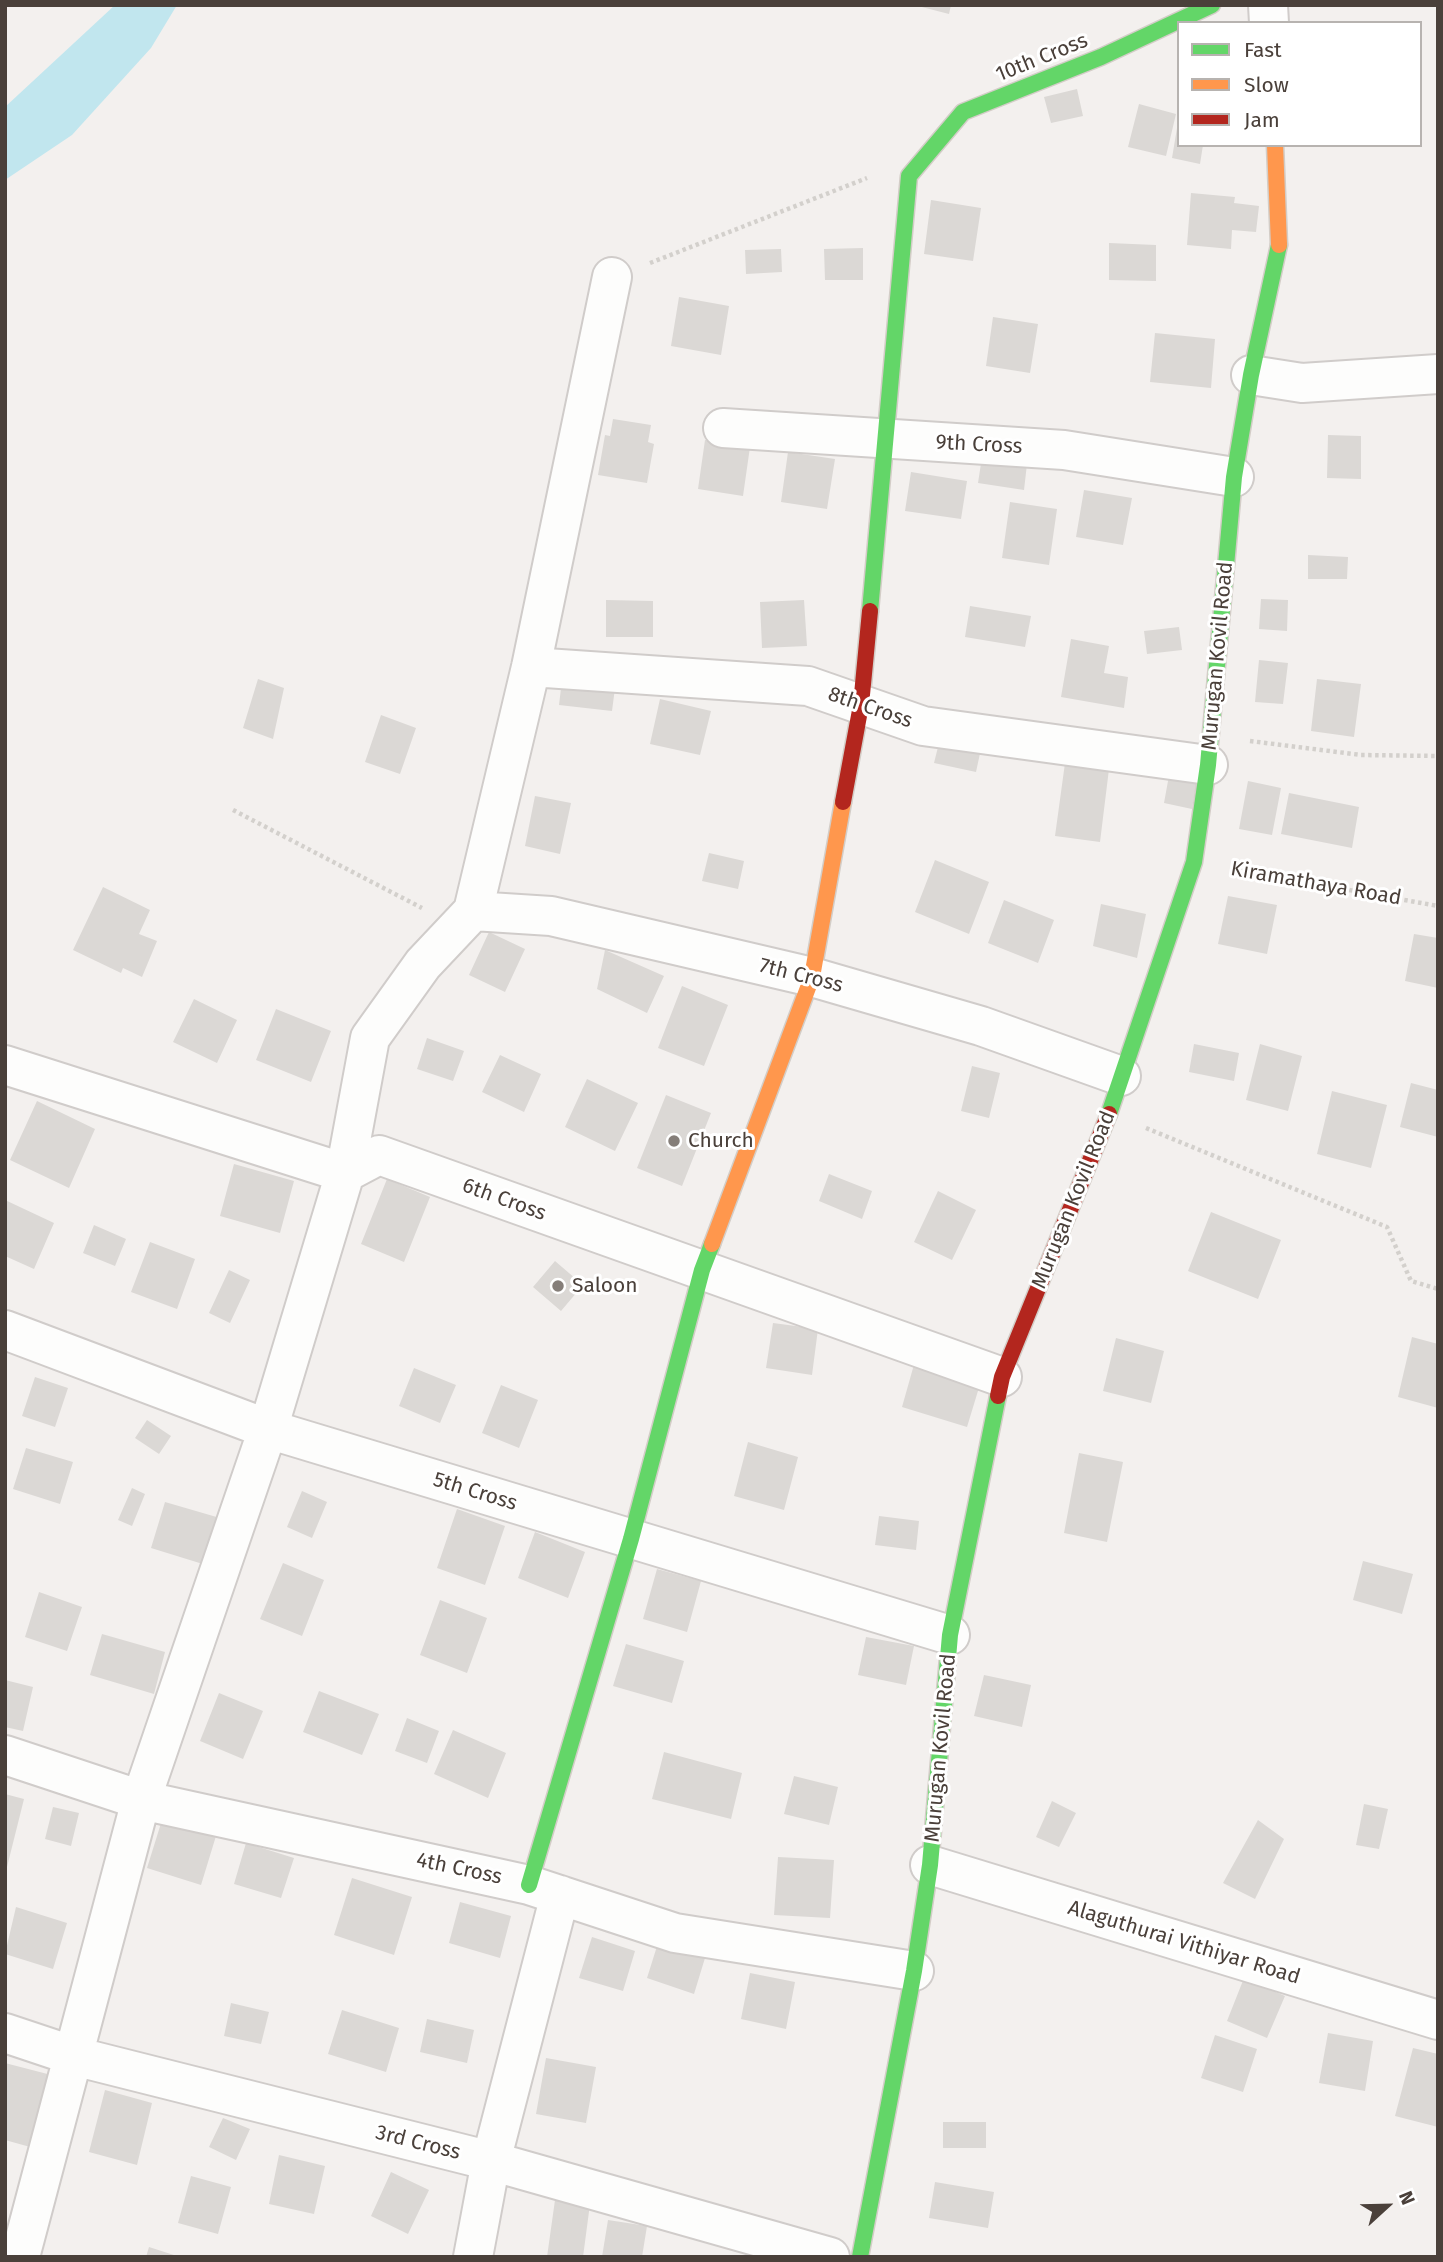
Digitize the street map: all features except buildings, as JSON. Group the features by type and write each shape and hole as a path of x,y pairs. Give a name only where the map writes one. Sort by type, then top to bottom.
{"street":[{"name":"10th Cross","path":"1178,21 1212,5"},
{"name":"10th Cross","path":"887,440 909,176 963,113 1101,57 1177,21"},
{"name":"Murugan Kovil Road","path":"860,2257 914,1970 930,1865 950,1635 1002,1377 1110,1113 1194,862 1210,751 1234,477 1251,375 1279,244 1275,147"},
{"path":"20,2257 141,1800 268,1429 345,1173 370,1038 423,964 465,919 531,667 612,277"},
{"path":"1251,375 1302,383 1438,374"},
{"name":"9th Cross","path":"723,428 1064,450 1234,477"},
{"path":"473,2257 544,1890 631,1539 702,1270 813,977 861,705 887,440"},
{"name":"8th Cross","path":"531,667 808,686 923,726 1210,751"},
{"name":"7th Cross","path":"465,919 551,916 813,977 981,1026 1121,1076"},
{"path":"6,1067 345,1173"},
{"name":"6th Cross","path":"345,1173 379,1156 1002,1377"},
{"name":"5th Cross","path":"5,1330 268,1429 950,1635"},
{"name":"4th Cross","path":"5,1755 141,1800 544,1890 675,1933 914,1970"},
{"name":"Alaguthurai Vithiyar Road","path":"930,1865 1438,2020"},
{"name":"3rd Cross","path":"5,2033 74,2056 491,2161 830,2257"}],"path":[{"path":"612,277 926,155"},
{"path":"1210,751 1438,756"},
{"path":"233,810 465,919"},
{"name":"Kiramathaya Road","path":"1194,862 1438,906"},
{"path":"1110,1113 1387,1227 1411,1280 1438,1289"}],"water":[{"path":"115,5 177,5 151,48 72,135 5,180 5,107"}],"traffic: fast":[{"path":"1178,21 1212,5"},
{"path":"870,611 909,176 963,112 1101,57 1177,21"},
{"path":"1109,1114 1194,862 1208,765 1234,477 1251,375 1279,245"},
{"path":"529,1885 631,1539 702,1270 712,1244"},
{"path":"860,2257 914,1971 930,1865 950,1635 998,1396"}],"traffic: slow":[{"path":"1275,147 1279,245"},
{"path":"712,1244 812,977 843,802"}],"traffic: jam":[{"path":"843,802 861,705 870,611"},
{"path":"998,1396 1002,1377 1109,1114"}],"place":[{"name":"Church","path":"674,1141"},
{"name":"Saloon","path":"558,1286"}]}
